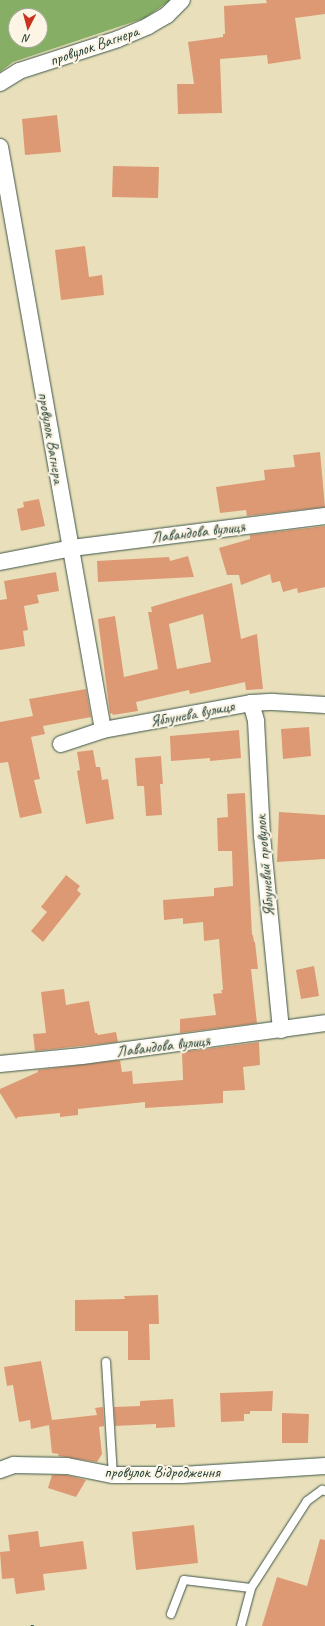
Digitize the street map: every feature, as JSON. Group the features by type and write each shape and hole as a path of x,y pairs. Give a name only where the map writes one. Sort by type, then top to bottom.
{"street":[{"name":"провулок Вагнера","path":"0,83 19,71 118,40 148,26 167,14 182,0"},
{"name":"провулок Вагнера","path":"0,147 39,372 72,548 102,730"},
{"name":"Лавандова вулиця","path":"0,562 72,548 325,516"},
{"name":"Яблунева вулиця","path":"60,744 102,730 251,703 273,702 325,705"},
{"name":"Яблуневий провулок","path":"251,703 256,720 262,836 281,1030"},
{"name":"Лавандова вулиця","path":"0,1064 82,1056 325,1023"},
{"name":"провулок Відродження","path":"0,1470 14,1465 67,1466 113,1475 182,1474 325,1466"}],"lane":[{"path":"106,1362 113,1475"},
{"path":"241,1626 251,1588 307,1501 322,1490 325,1491"},
{"path":"171,1614 184,1580 251,1588"}],"green space":[{"path":"0,0 171,0 145,18 13,62 0,72"}],"building":[{"path":"266,0 325,0 325,14 295,18 301,59 268,64 267,55 220,59 222,113 178,114 177,84 194,84 188,42 223,37 223,34 225,34 224,6 267,3"},
{"path":"57,115 61,152 25,155 22,119"},
{"path":"113,166 159,167 158,198 112,197"},
{"path":"85,246 89,277 102,275 104,295 61,300 55,250"},
{"path":"320,452 325,507 247,516 246,510 220,513 216,487 265,480 264,470 295,467 293,455"},
{"path":"39,499 45,526 21,531 17,509 24,507 23,502"},
{"path":"325,526 325,587 298,593 297,588 283,592 280,581 272,583 270,574 241,585 239,575 227,575 219,548 250,539 250,535"},
{"path":"188,556 194,577 98,582 97,561 169,557 170,561"},
{"path":"56,572 59,591 37,595 39,603 24,606 28,630 23,631 25,646 0,650 0,600 7,599 4,581"},
{"path":"232,583 241,639 257,634 263,689 246,690 245,682 190,694 189,690 136,702 138,711 113,715 112,713 110,714 98,619 115,616 124,677 158,669 148,612 152,612 151,607","holes":["203,614 211,662 177,669 169,624"]},
{"path":"86,689 91,717 43,726 45,734 31,737 40,779 34,780 42,813 20,818 8,762 0,763 0,722 33,716 29,699"},
{"path":"309,727 311,756 283,759 281,729"},
{"path":"239,730 241,758 210,761 210,758 171,761 170,736"},
{"path":"93,750 96,767 100,767 102,780 108,779 114,819 86,824 77,771 80,770 77,752"},
{"path":"161,756 163,784 160,784 162,815 146,816 144,786 137,786 135,758"},
{"path":"245,793 252,935 255,942 258,969 251,969 257,1023 180,1033 180,1019 216,1015 213,994 222,993 221,990 223,990 219,939 204,941 203,922 183,924 183,918 164,920 163,900 214,896 214,888 233,886 232,851 218,851 217,818 228,817 227,794"},
{"path":"279,812 325,815 325,859 277,862"},
{"path":"66,875 80,886 77,890 81,894 43,942 31,931 47,912 41,907"},
{"path":"314,966 319,996 301,999 296,970"},
{"path":"64,989 66,1005 89,1001 95,1033 98,1035 116,1032 118,1042 35,1051 33,1034 46,1033 41,992"},
{"path":"259,1042 260,1065 243,1067 245,1090 223,1091 223,1103 145,1108 145,1102 78,1109 78,1115 60,1117 60,1113 18,1117 16,1119 0,1093 0,1089 38,1072 38,1070 120,1060 122,1072 132,1071 133,1084 183,1080 182,1052"},
{"path":"158,1295 159,1324 149,1324 150,1360 128,1360 128,1331 75,1331 75,1300 125,1299 124,1296"},
{"path":"41,1361 52,1420 97,1415 95,1408 103,1407 104,1426 99,1427 102,1454 97,1462 58,1456 59,1454 52,1453 49,1425 31,1429 30,1420 19,1422 13,1385 7,1386 4,1367"},
{"path":"273,1391 272,1411 250,1411 250,1414 244,1414 244,1421 221,1422 220,1393"},
{"path":"173,1399 175,1427 156,1428 156,1424 115,1426 114,1407 140,1406 140,1401"},
{"path":"282,1413 309,1414 308,1443 282,1443"},
{"path":"52,1475 66,1475 86,1480 76,1497 48,1488"},
{"path":"194,1525 198,1563 136,1570 132,1532"},
{"path":"38,1531 40,1547 83,1541 87,1569 43,1574 45,1590 16,1594 14,1578 2,1579 0,1552 10,1551 8,1535"},
{"path":"320,1539 325,1540 325,1626 262,1626 277,1577 307,1586"}]}
